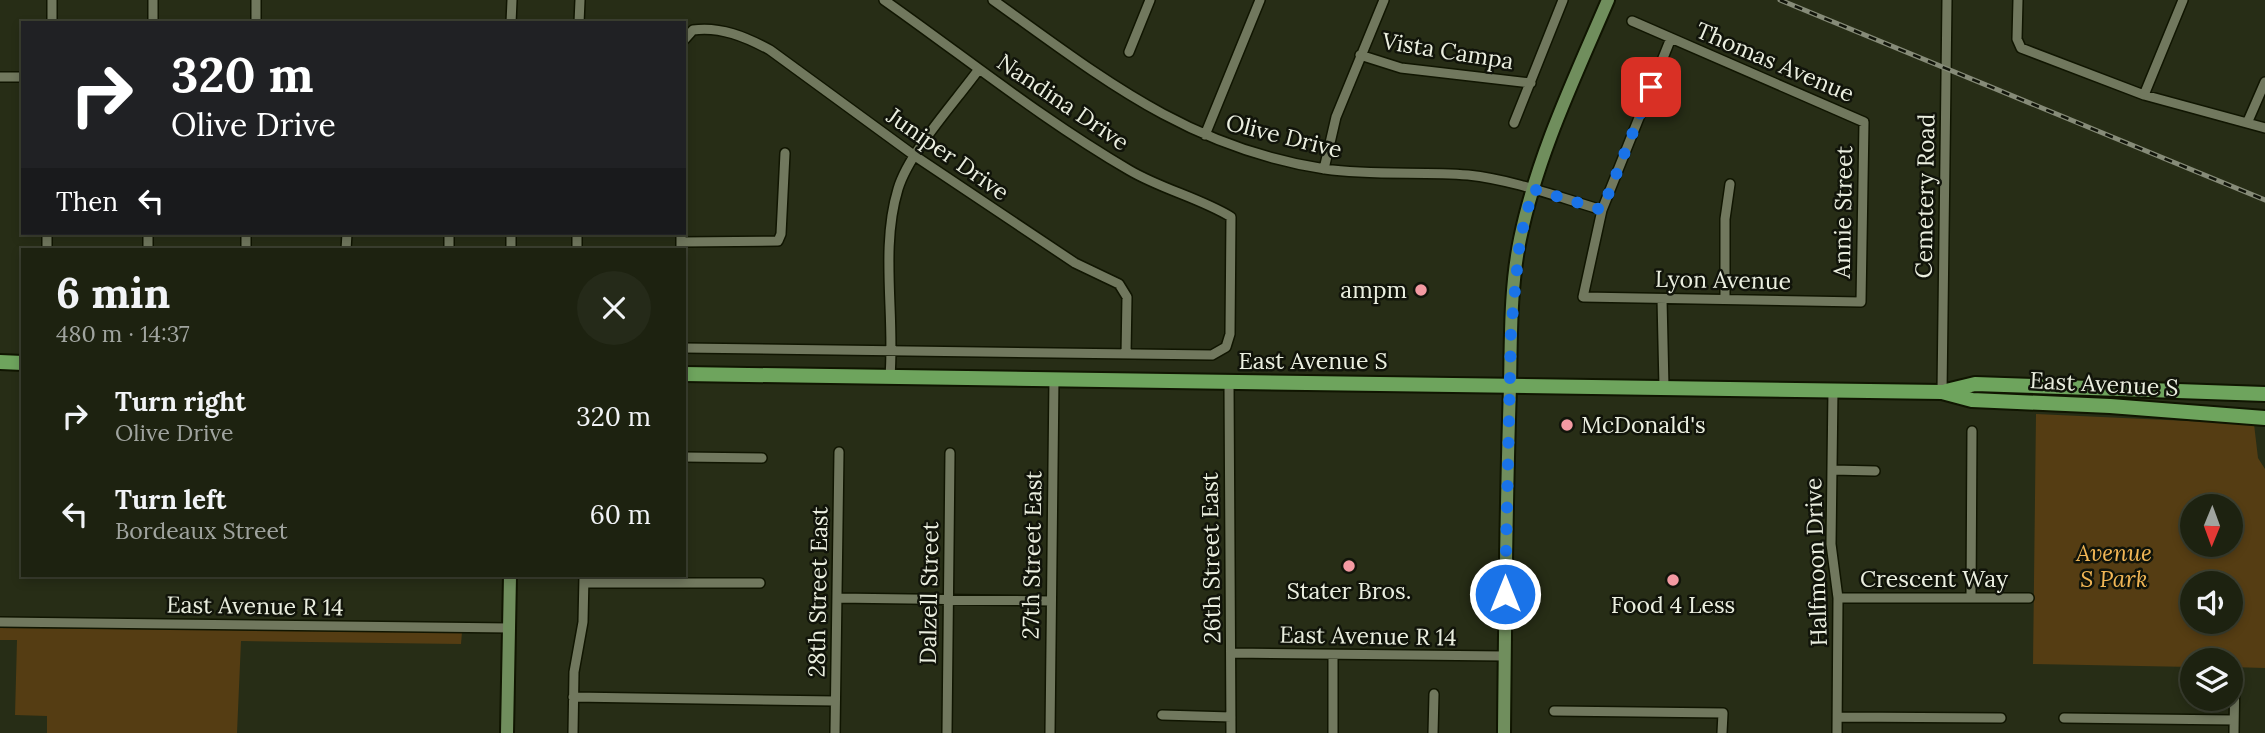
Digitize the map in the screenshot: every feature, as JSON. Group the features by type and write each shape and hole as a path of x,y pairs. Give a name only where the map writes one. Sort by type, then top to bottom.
{"main road":[{"path":"1504,733 1510,386 1514,286 1520,239 1533,189 1568,94 1608,0"},
{"path":"0,362 21,363"},
{"name":"East Avenue S","path":"686,374 1942,392 1972,400 2109,406 2265,418"},
{"name":"East Avenue S","path":"1942,392 1975,384 2265,394"},
{"path":"507,733 510,577"}],"street":[{"path":"52,0 52,21"},
{"path":"153,0 153,21"},
{"path":"256,0 256,21"},
{"path":"512,0 512,21"},
{"path":"579,21 580,0"},
{"name":"Nandina Drive","path":"884,0 979,69 1132,172 1231,217 1230,334 1226,347"},
{"path":"897,9 903,0"},
{"name":"Olive Drive","path":"993,0 1132,99 1205,135 1246,150 1324,169 1358,173 1466,175 1533,189 1602,210"},
{"path":"1129,52 1150,0"},
{"path":"1205,135 1261,0"},
{"path":"1324,169 1336,117 1384,0"},
{"path":"1514,123 1563,0"},
{"name":"Cemetery Road","path":"1942,392 1947,0"},
{"path":"2018,0 2017,39 2021,48 2144,95 2248,121 2265,128"},
{"path":"2144,95 2180,1"},
{"name":"Thomas Avenue","path":"1632,21 1864,122"},
{"name":"Juniper Drive","path":"686,38 693,30 725,31 770,50 915,156 1075,262 1119,284 1127,297 1126,354"},
{"path":"1602,210 1671,38"},
{"name":"Vista Campa","path":"1360,55 1401,68 1531,83"},
{"path":"890,376 890,256 898,187 915,156 979,69"},
{"path":"0,77 21,77"},
{"path":"2248,121 2265,82"},
{"name":"Annie Street","path":"1861,302 1864,122"},
{"path":"681,242 778,241 781,234 785,153"},
{"path":"1724,299 1725,219 1730,184"},
{"name":"Lyon Avenue","path":"1602,210 1583,297 1861,302"},
{"path":"1662,299 1664,387"},
{"name":"East Avenue S","path":"686,348 1212,355 1226,347"},
{"name":"27th Street East","path":"1050,733 1054,378"},
{"name":"26th Street East","path":"1229,383 1231,733"},
{"name":"Halfmoon Drive","path":"1833,390 1831,544 1838,598 1837,733"},
{"path":"1971,598 1972,431"},
{"name":"28th Street East","path":"835,733 839,452"},
{"name":"Dalzell Street","path":"947,733 950,453"},
{"path":"686,457 762,458"},
{"path":"1833,470 1875,471"},
{"path":"573,733 574,672 583,621 584,579 760,583"},
{"path":"836,598 1051,601"},
{"name":"Crescent Way","path":"1838,598 2029,598"},
{"name":"East Avenue R 14","path":"0,622 510,628"},
{"name":"East Avenue R 14","path":"1231,653 1504,656"},
{"path":"1333,733 1334,655"},
{"path":"1433,733 1434,694"},
{"path":"573,697 835,701"},
{"path":"1554,711 1723,713 1722,733"},
{"path":"2234,711 2234,733"},
{"path":"1162,715 1231,717"},
{"path":"1838,717 2001,718"},
{"path":"2064,718 2234,720"}],"green space":[{"name":"Avenue S Park","path":"2036,414 2254,424 2258,458 2265,469 2265,668 2243,667 2243,648 2180,648 2180,667 2033,664"},
{"path":"0,628 462,632 461,644 241,641 237,733 47,733 47,716 15,715 17,640 0,640"}],"railway":[{"path":"1780,0 2265,200"}],"place":[{"name":"ampm","path":"1421,290"},
{"name":"McDonald's","path":"1567,425"},
{"name":"Stater Bros.","path":"1349,566"},
{"name":"Food 4 Less","path":"1673,580"}],"route":[{"path":"1505,594 1506,474 1514,286 1520,239 1533,189 1602,210 1651,87"}]}
